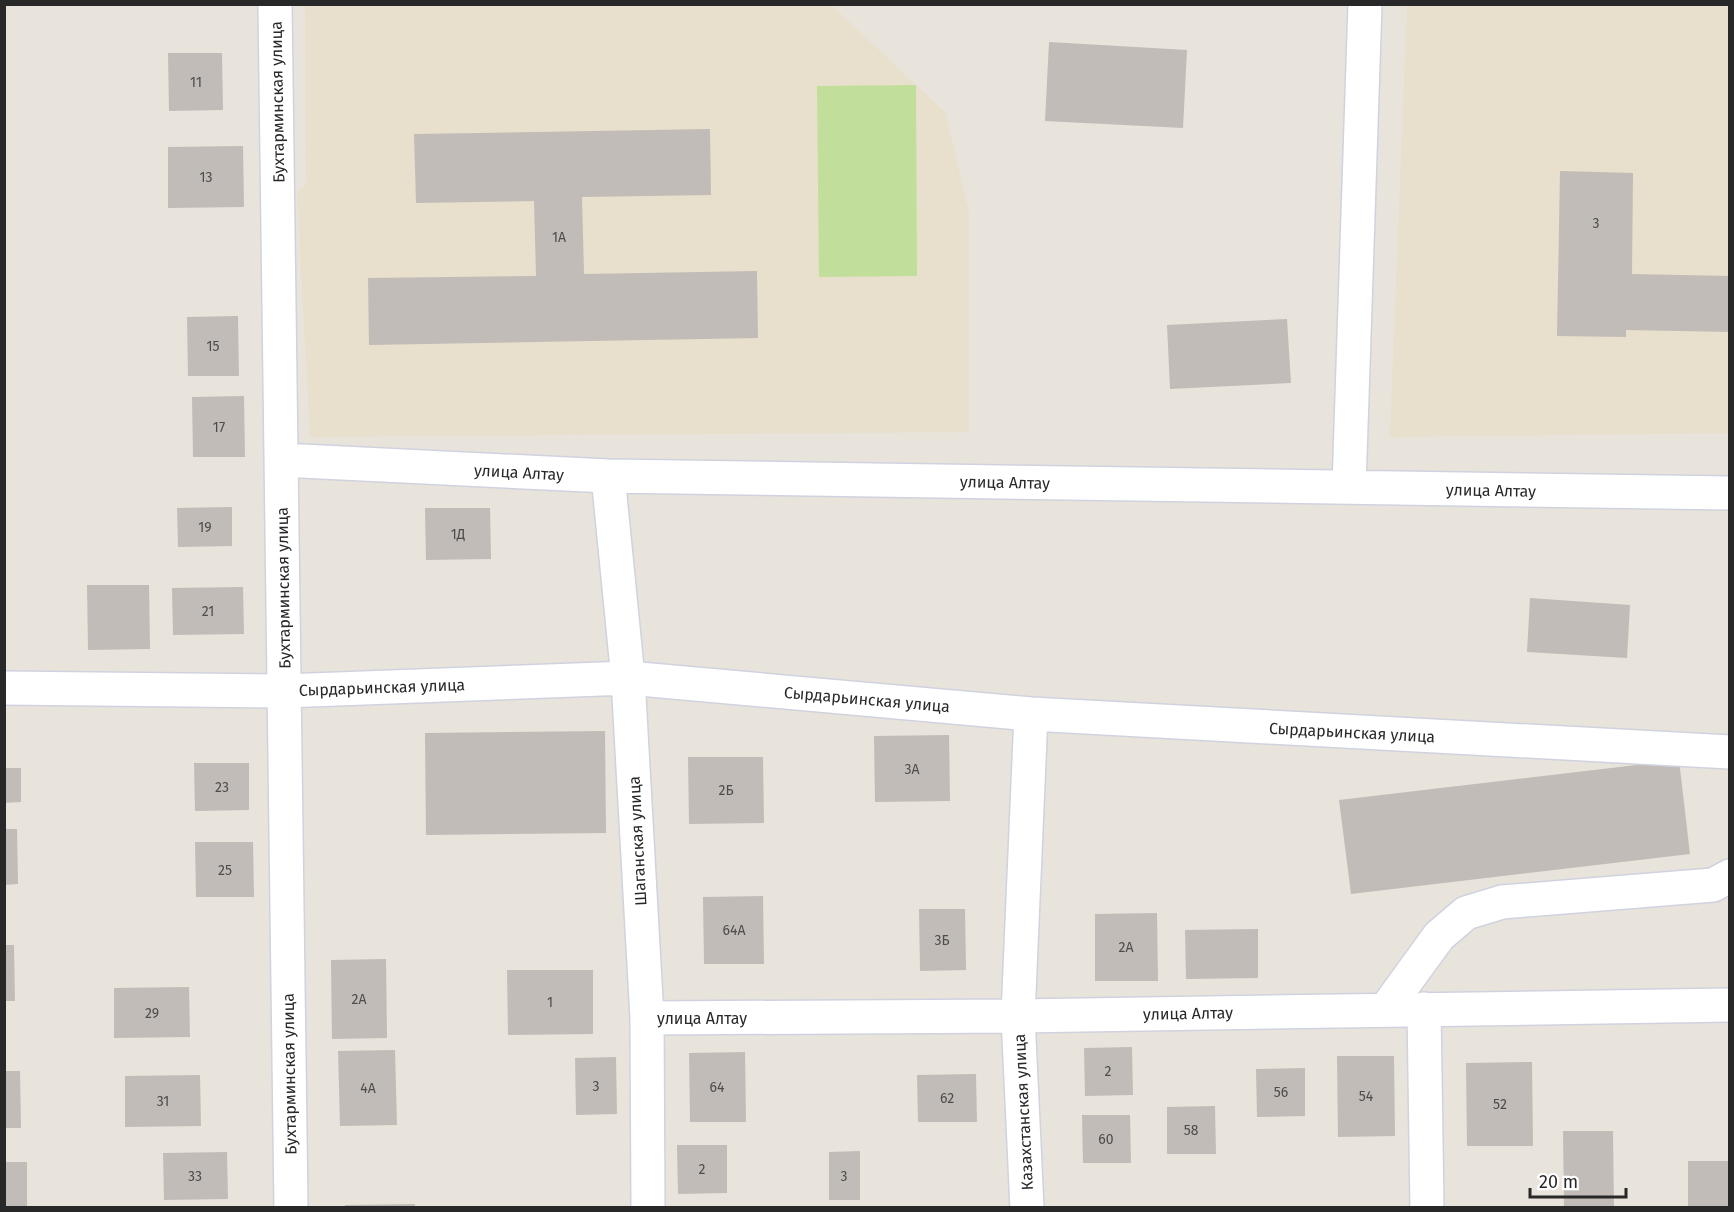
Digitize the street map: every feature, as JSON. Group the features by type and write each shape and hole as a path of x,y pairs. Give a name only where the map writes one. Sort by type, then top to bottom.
{"street":[{"name":"Бухтарминская улица","path":"275,4 291,1208"},
{"path":"1349,488 1365,4"},
{"name":"улица Алтау","path":"281,460 608,476 1730,493"},
{"name":"Шаганская улица","path":"608,476 628,678 647,1018 648,1208"},
{"name":"Сырдарьинская улица","path":"4,688 284,691 628,678 1031,714 1730,752"},
{"name":"Казахстанская улица","path":"1027,1208 1018,1016 1031,714"},
{"path":"1386,1009 1439,936 1466,913 1502,902 1713,885 1730,876"},
{"name":"улица Алтау","path":"647,1018 1018,1016 1730,1005"},
{"path":"1424,1009 1427,1208"}],"shaded area":[{"path":"305,5 831,5 945,112 969,212 969,432 310,437 297,192 306,185"},
{"path":"1407,5 1729,5 1729,433 1390,437"}],"green space":[{"path":"916,85 917,276 819,277 817,86"}],"building":[{"path":"1049,42 1187,50 1183,128 1045,121"},
{"path":"168,53 222,53 223,110 169,111"},
{"path":"710,129 711,195 582,197 584,274 757,271 758,338 369,345 368,278 536,276 534,201 416,203 414,134"},
{"path":"243,146 244,207 168,208 168,147"},
{"path":"1560,171 1633,173 1632,274 1730,276 1730,332 1626,330 1626,337 1557,336"},
{"path":"238,316 239,376 188,376 187,317"},
{"path":"1287,319 1291,383 1170,389 1167,325"},
{"path":"244,396 245,457 193,457 192,397"},
{"path":"232,507 232,546 178,547 177,508"},
{"path":"425,508 490,508 491,559 426,560"},
{"path":"87,585 149,585 150,649 88,650"},
{"path":"243,587 244,634 173,635 172,588"},
{"path":"1530,598 1630,605 1627,658 1527,652"},
{"path":"605,731 606,833 426,835 425,733"},
{"path":"949,735 950,801 875,802 874,736"},
{"path":"688,757 763,757 764,823 689,824"},
{"path":"1679,760 1690,854 1351,894 1339,800"},
{"path":"194,763 249,763 249,810 195,811"},
{"path":"4,768 21,768 21,802 4,803"},
{"path":"4,829 17,829 18,884 4,885"},
{"path":"195,842 253,842 254,897 196,897"},
{"path":"763,896 764,964 704,964 703,897"},
{"path":"919,909 965,909 966,970 920,971"},
{"path":"1157,913 1158,981 1095,981 1095,914"},
{"path":"1258,929 1258,978 1186,979 1185,930"},
{"path":"4,945 14,945 15,1001 4,1001"},
{"path":"386,959 387,1038 332,1039 331,960"},
{"path":"507,970 593,970 593,1034 508,1035"},
{"path":"189,987 190,1037 114,1038 114,988"},
{"path":"1132,1047 1133,1095 1085,1096 1084,1048"},
{"path":"395,1050 397,1125 340,1126 338,1051"},
{"path":"745,1052 746,1122 690,1122 689,1053"},
{"path":"1337,1056 1394,1056 1395,1136 1338,1137"},
{"path":"616,1057 617,1114 576,1115 575,1058"},
{"path":"1532,1062 1533,1146 1467,1146 1466,1063"},
{"path":"1305,1068 1305,1116 1257,1117 1256,1069"},
{"path":"4,1071 20,1071 21,1128 4,1128"},
{"path":"976,1074 977,1122 918,1122 917,1075"},
{"path":"200,1075 201,1126 125,1127 125,1076"},
{"path":"1215,1106 1216,1154 1167,1154 1167,1107"},
{"path":"1082,1115 1130,1115 1131,1163 1083,1163"},
{"path":"1563,1131 1613,1131 1614,1208 1564,1208"},
{"path":"677,1145 727,1145 727,1193 678,1194"},
{"path":"860,1151 860,1200 829,1200 829,1152"},
{"path":"227,1152 228,1199 164,1200 163,1153"},
{"path":"1688,1161 1730,1161 1730,1208 1688,1208"},
{"path":"4,1162 27,1162 27,1208 4,1208"},
{"path":"415,1204 415,1208 345,1208 345,1205"}]}
